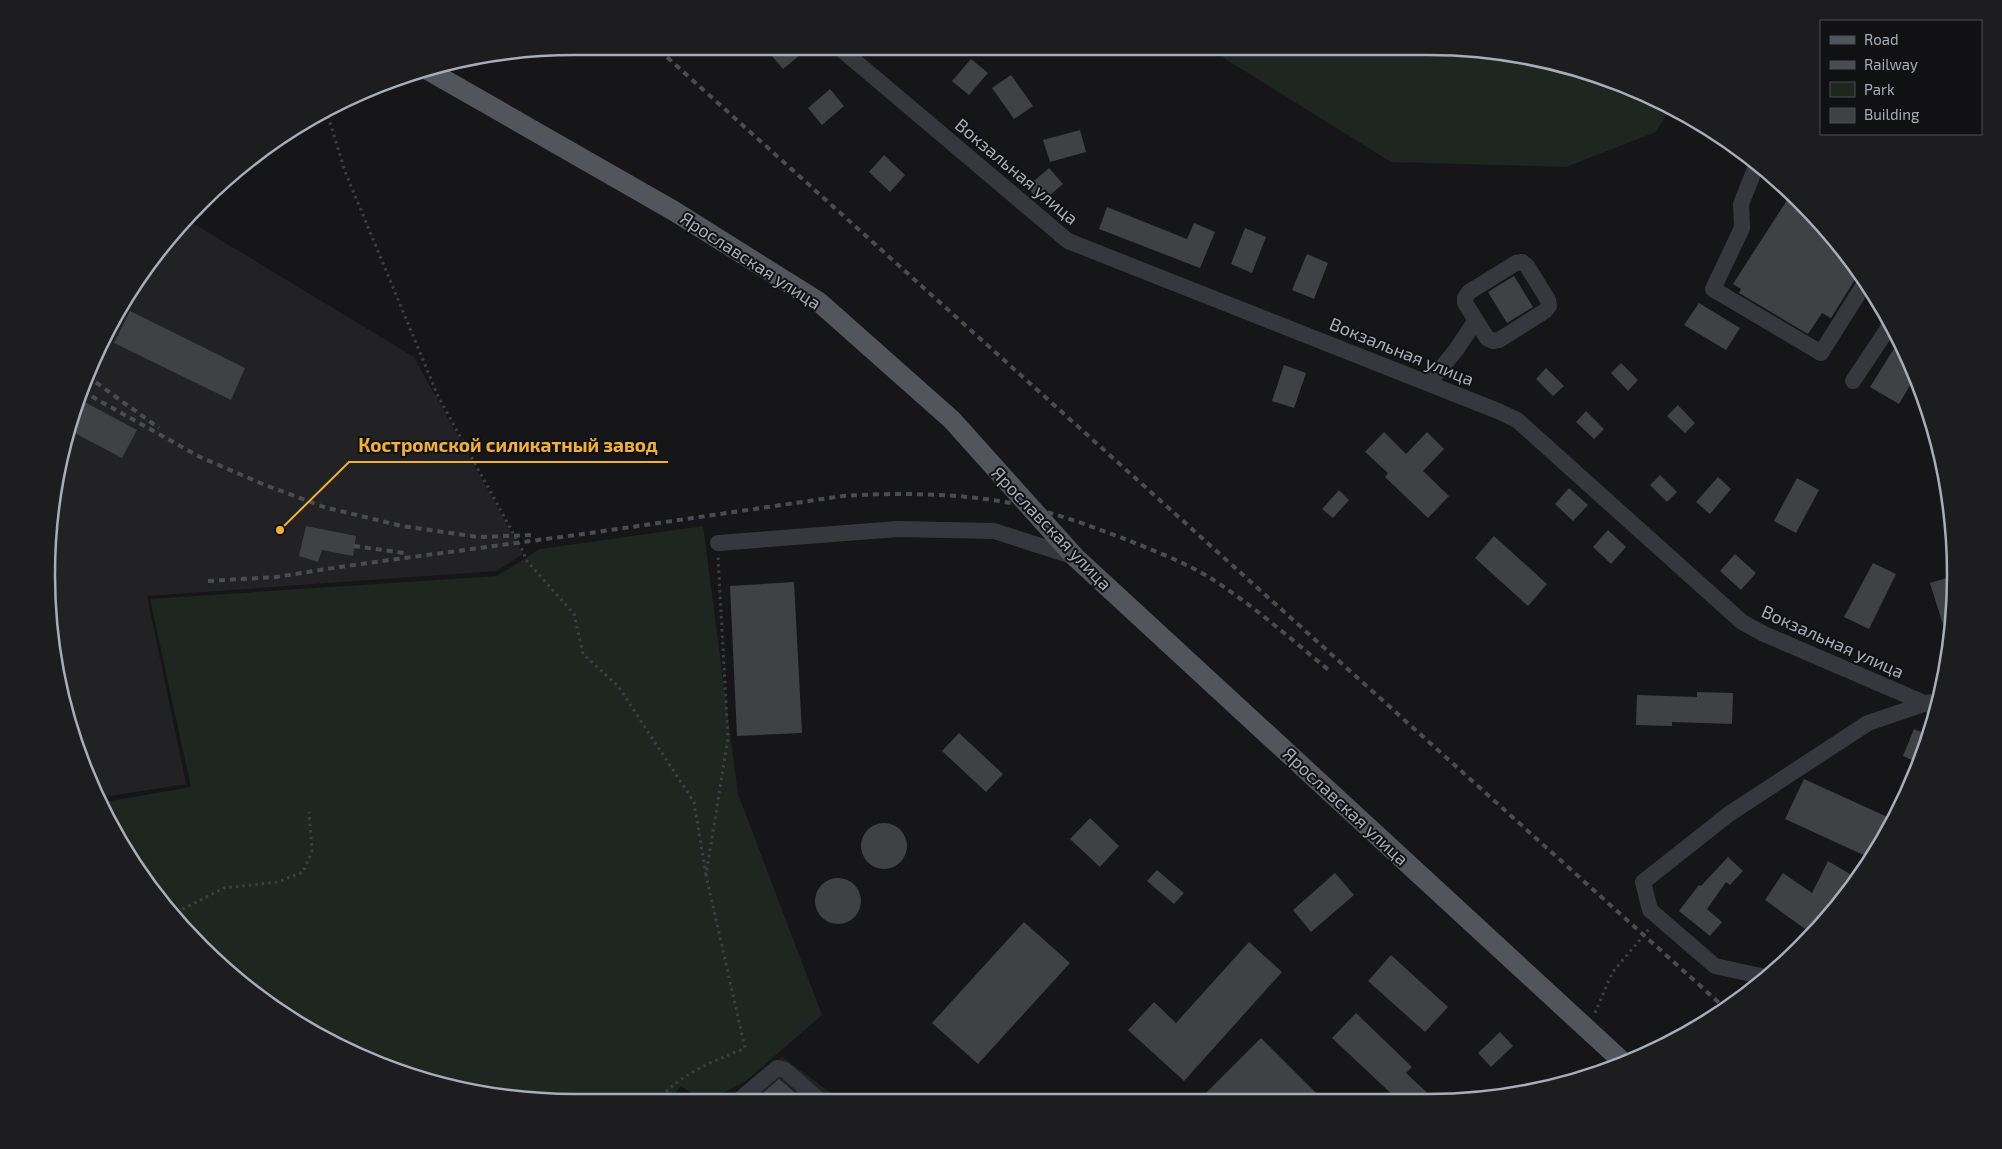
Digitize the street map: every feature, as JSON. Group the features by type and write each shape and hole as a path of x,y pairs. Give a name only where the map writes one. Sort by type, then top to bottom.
{"main road":[{"name":"Ярославская улица","path":"435,74 674,211 819,302 952,420 1075,557 1618,1057"}],"street":[{"name":"Вокзальная улица","path":"848,55 1068,241 1429,383 1517,420 1742,622 1764,634 1931,702"},
{"path":"1754,171 1741,204 1742,228 1713,289 1821,353 1861,289"},
{"path":"1522,262 1526,266 1548,300 1549,306 1545,311 1499,340 1492,341 1487,338 1476,320 1465,303 1465,298 1469,292 1516,263 1522,262"},
{"path":"1429,383 1456,350 1476,320"},
{"path":"1853,381 1885,331"},
{"path":"718,543 898,529 994,531 1075,557"},
{"path":"1758,975 1715,966 1650,910 1642,882 1729,814 1868,723 1930,704"},
{"path":"746,1094 777,1068 785,1070 812,1094"}],"path":[{"path":"328,118 346,174 438,396 524,553 525,559 574,614 583,654 618,686 694,802 706,875 745,1048 690,1072 663,1094"},
{"path":"706,875 728,738 718,543"},
{"path":"179,911 224,888 278,882 303,872 312,851 308,812"},
{"path":"1589,1029 1612,973 1651,926"}],"shaded area":[{"path":"192,223 414,357 523,554 497,571 147,596 186,784 106,797 83,741 65,676 59,642 55,574 59,507 65,473 73,440 95,376 125,315 143,286 162,258"},
{"path":"782,1057 832,1094 739,1094"}],"green space":[{"path":"1221,55 1428,55 1495,59 1562,73 1594,83 1626,95 1666,114 1656,132 1566,167 1391,162"},
{"path":"703,526 738,794 822,1015 747,1080 721,1094 693,1094 681,1086 675,1094 574,1094 507,1090 440,1076 376,1054 345,1040 315,1024 258,987 207,942 162,891 125,834 108,801 191,787 150,599 497,576 540,549"}],"building":[{"path":"771,55 800,55 783,69"},
{"path":"971,59 988,73 969,95 952,81"},
{"path":"1011,75 1033,106 1014,119 992,88"},
{"path":"830,89 844,106 822,125 808,108"},
{"path":"1080,130 1086,152 1050,162 1043,140"},
{"path":"884,155 905,175 890,192 869,172"},
{"path":"1049,168 1063,184 1041,203 1027,187"},
{"path":"1787,200 1840,258 1855,280 1831,318 1822,313 1808,334 1739,293 1741,289 1733,284"},
{"path":"1107,207 1187,239 1194,223 1215,232 1200,268 1099,229"},
{"path":"1245,228 1266,237 1252,273 1231,264"},
{"path":"1307,254 1328,263 1314,299 1292,290"},
{"path":"1514,276 1533,307 1507,323 1488,292"},
{"path":"1699,303 1740,328 1726,350 1684,325"},
{"path":"130,311 245,368 231,400 114,343"},
{"path":"1894,348 1910,385 1899,404 1870,387"},
{"path":"1621,363 1638,380 1628,391 1611,373"},
{"path":"1284,365 1306,373 1294,408 1272,401"},
{"path":"1546,368 1564,386 1553,396 1536,379"},
{"path":"85,402 137,430 122,458 75,433"},
{"path":"1678,405 1695,423 1685,433 1667,416"},
{"path":"1586,411 1604,429 1594,439 1576,422"},
{"path":"1384,432 1406,454 1427,432 1444,449 1423,471 1449,496 1428,518 1385,477 1388,473 1365,452"},
{"path":"1660,475 1677,492 1667,502 1650,485"},
{"path":"1718,477 1731,489 1710,514 1696,502"},
{"path":"1797,478 1819,490 1796,533 1774,521"},
{"path":"1569,488 1588,505 1573,521 1555,504"},
{"path":"1339,490 1349,500 1333,518 1322,509"},
{"path":"306,526 356,536 353,556 322,550 318,562 299,556"},
{"path":"1608,530 1626,547 1611,564 1593,547"},
{"path":"1494,536 1547,584 1528,606 1475,558"},
{"path":"1735,554 1756,573 1741,590 1720,571"},
{"path":"1873,563 1896,574 1869,629 1844,617"},
{"path":"1947,578 1944,629 1930,583"},
{"path":"794,582 802,733 737,736 730,586"},
{"path":"1697,692 1733,693 1732,724 1672,722 1672,726 1636,725 1637,695 1697,697"},
{"path":"1914,729 1922,732 1912,760 1903,756"},
{"path":"959,733 1003,774 986,792 942,751"},
{"path":"1804,779 1886,817 1864,855 1785,819"},
{"path":"1090,818 1119,846 1100,867 1070,839"},
{"path":"879,823 889,823 901,829 906,837 906,855 901,863 893,868 879,869 871,866 864,859 861,851 861,841 864,833 871,826"},
{"path":"1728,857 1743,871 1730,885 1726,882 1707,909 1722,922 1710,936 1679,911 1699,885 1701,886"},
{"path":"1828,861 1851,875 1840,891 1806,930 1765,900 1783,873 1812,893"},
{"path":"1157,870 1184,893 1174,904 1147,881"},
{"path":"1335,873 1354,895 1311,932 1293,910"},
{"path":"843,878 855,884 860,892 860,910 855,918 847,923 833,924 821,918 816,910 815,896 821,884 829,879"},
{"path":"1024,922 1070,963 978,1064 932,1023"},
{"path":"1249,942 1282,972 1184,1081 1128,1030 1154,1002 1176,1023"},
{"path":"1391,955 1448,1007 1425,1032 1368,981"},
{"path":"1356,1013 1412,1067 1406,1073 1429,1094 1392,1094 1332,1038"},
{"path":"1500,1032 1513,1046 1491,1067 1478,1053"},
{"path":"1261,1038 1317,1094 1205,1094"},
{"path":"779,1079 797,1094 762,1094"}],"railway":[{"path":"665,55 1720,1003"},
{"path":"93,381 159,428"},
{"path":"88,394 200,457 265,485 324,507 402,526 478,537 532,535"},
{"path":"208,581 276,577 843,496 913,494 963,497 1010,503 1056,515 1125,539 1181,562 1212,579 1243,600 1331,672"},
{"path":"354,546 404,553"}],"place":[{"name":"Костромской силикатный завод","path":"280,530"}]}
